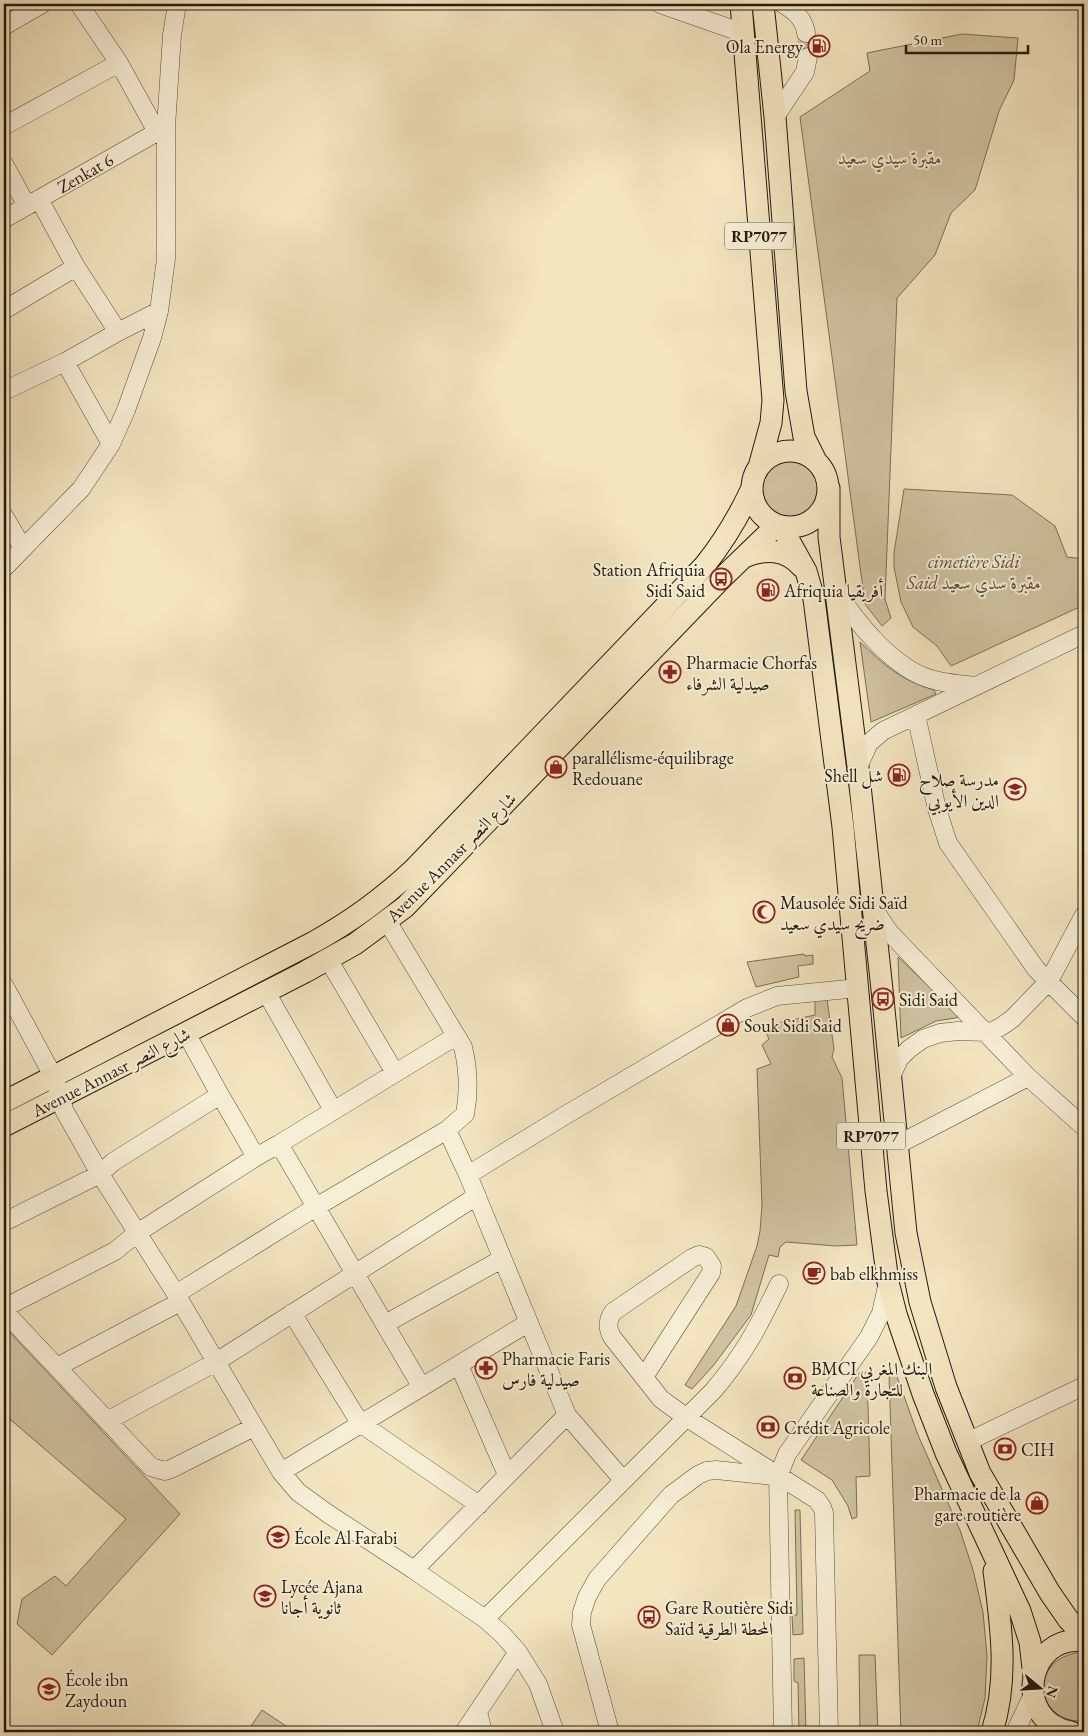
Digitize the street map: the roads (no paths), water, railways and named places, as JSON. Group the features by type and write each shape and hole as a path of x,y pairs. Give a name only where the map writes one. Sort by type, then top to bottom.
{"main road":[{"name":"RP7077","path":"763,4 775,117 796,391 804,437 824,472 829,488 829,537 858,767 906,1233 920,1302 946,1387 980,1473 1050,1593 1068,1619 1084,1636"},
{"name":"RP7077","path":"737,5 743,33 773,400 771,423 752,488 754,500 759,511 767,519 779,525 806,571 814,599 843,828 876,1191 888,1282 896,1314 923,1394 946,1453 1020,1611 1030,1642 1033,1686 1039,1711 1053,1726 1071,1732"},
{"path":"759,467 767,458 779,452 791,450 804,452 815,459"},
{"name":"Avenue Annasr شارع النصر","path":"4,1102 322,938 347,924 385,896 413,870 705,564 720,546 737,520 752,488"},
{"path":"779,525 798,526 814,519 824,505 829,488"},
{"name":"Avenue Annasr شارع النصر","path":"4,1126 328,959 356,944 387,921 419,893 743,558 779,525"},
{"path":"743,558 756,552 770,550 784,553 796,560 806,571"},
{"path":"990,1548 1003,1651 1000,1696 992,1732"},
{"path":"1033,1686 1037,1666 1054,1647 1067,1642 1084,1641"}],"street":[{"path":"4,26 42,4"},
{"path":"4,568 81,489 111,444 140,374 159,312 166,259 161,130 177,4"},
{"path":"660,4 743,33"},
{"path":"783,4 794,11 800,18 805,26 806,33"},
{"path":"83,5 161,130"},
{"path":"775,117 805,72 808,56"},
{"path":"4,126 119,63"},
{"name":"Zenkat 6","path":"4,219 161,130"},
{"path":"4,164 33,202 118,332"},
{"path":"4,310 76,267"},
{"path":"4,391 66,362 118,332 159,312"},
{"path":"66,362 111,444"},
{"path":"4,516 23,548"},
{"path":"835,589 847,609 872,637 904,665 923,676 946,682 975,686"},
{"path":"858,767 869,742 874,737 1084,634"},
{"path":"916,715 936,809 948,843 1036,969 1084,1018"},
{"path":"873,908 890,933 1028,1077 1084,1127"},
{"path":"890,1079 899,1059 923,1039 940,1033 958,1031 986,1032 1002,1026 1049,981 1084,915"},
{"path":"57,1367 178,1298 316,1207 447,1130 465,1114 467,1102 466,1057 463,1047 387,921"},
{"path":"328,959 395,1073"},
{"path":"4,985 54,1076 64,1110 100,1174 178,1298 281,1472 298,1492 327,1514 414,1570 485,1619 502,1634 518,1652 538,1684 555,1732"},
{"path":"468,1175 747,1008 777,996 858,988"},
{"path":"266,992 333,1110"},
{"path":"186,1033 256,1156"},
{"path":"254,1427 171,1469 165,1470 152,1467 4,1310 116,1251 137,1232 256,1156 280,1144 456,1036"},
{"path":"897,1145 1028,1077"},
{"path":"4,1222 100,1174 113,1162 220,1095"},
{"path":"447,1130 477,1196 567,1415 623,1480"},
{"path":"280,1144 422,1386"},
{"path":"107,1421 216,1362 477,1196"},
{"path":"644,1377 711,1274 712,1266 706,1257 698,1255 692,1258 619,1307 610,1317 608,1324 612,1337 644,1377 662,1399 687,1418 817,1500 822,1507 824,1514 829,1732"},
{"path":"385,1324 502,1259"},
{"path":"783,1732 778,1477 787,1454 869,1337 881,1313 888,1282"},
{"path":"485,1619 687,1418 732,1368 748,1345 779,1284"},
{"path":"292,1313 360,1423 479,1504"},
{"path":"281,1472 528,1323"},
{"path":"459,1365 507,1475"},
{"path":"967,1442 1081,1388"},
{"path":"414,1570 567,1415"},
{"path":"610,1732 581,1625 582,1612 596,1579 671,1495 698,1475 716,1470 778,1477"},
{"path":"464,1732 518,1652"},
{"path":"1015,1732 1033,1686"},
{"path":"478,1712 483,1732"}],"tunnel":[{"path":"806,33 808,57"}],"place":[{"name":"Ola Energy","path":"819,46"},
{"name":"Station Afriquia Sidi Said","path":"721,579"},
{"name":"Afriquia أفريقيا","path":"768,590"},
{"name":"Pharmacie Chorfas صيدلية الشرفاء","path":"670,672"},
{"name":"parallélisme-équilibrage Redouane","path":"556,767"},
{"name":"Shell شل","path":"899,775"},
{"name":"مدرسة صلاح الدين الأيوبي","path":"1015,789"},
{"name":"Mausolée Sidi Saïd ضريح سيدي سعيد","path":"764,912"},
{"name":"Sidi Said","path":"883,999"},
{"name":"Souk Sidi Said","path":"728,1025"},
{"name":"bab elkhmiss","path":"814,1273"},
{"name":"Pharmacie Faris صيدلية فارس","path":"486,1368"},
{"name":"BMCI البنك المغربي للتجارة والصناعة","path":"795,1378"},
{"name":"Crédit Agricole","path":"768,1427"},
{"name":"CIH","path":"1005,1449"},
{"name":"Pharmacie de la gare routière","path":"1037,1503"},
{"name":"École Al Farabi","path":"278,1537"},
{"name":"Lycée Ajana ثانوية أجانا","path":"265,1596"},
{"name":"Gare Routière Sidi Saïd المحطة الطرقية","path":"649,1617"},
{"name":"École ibn Zaydoun","path":"49,1689"}],"park label":[{"name":"مقبرة سيدي سعيد","path":"890,157"},
{"name":"cimetière Sidi Said مقبرة سدي سعيد","path":"974,571"}]}
